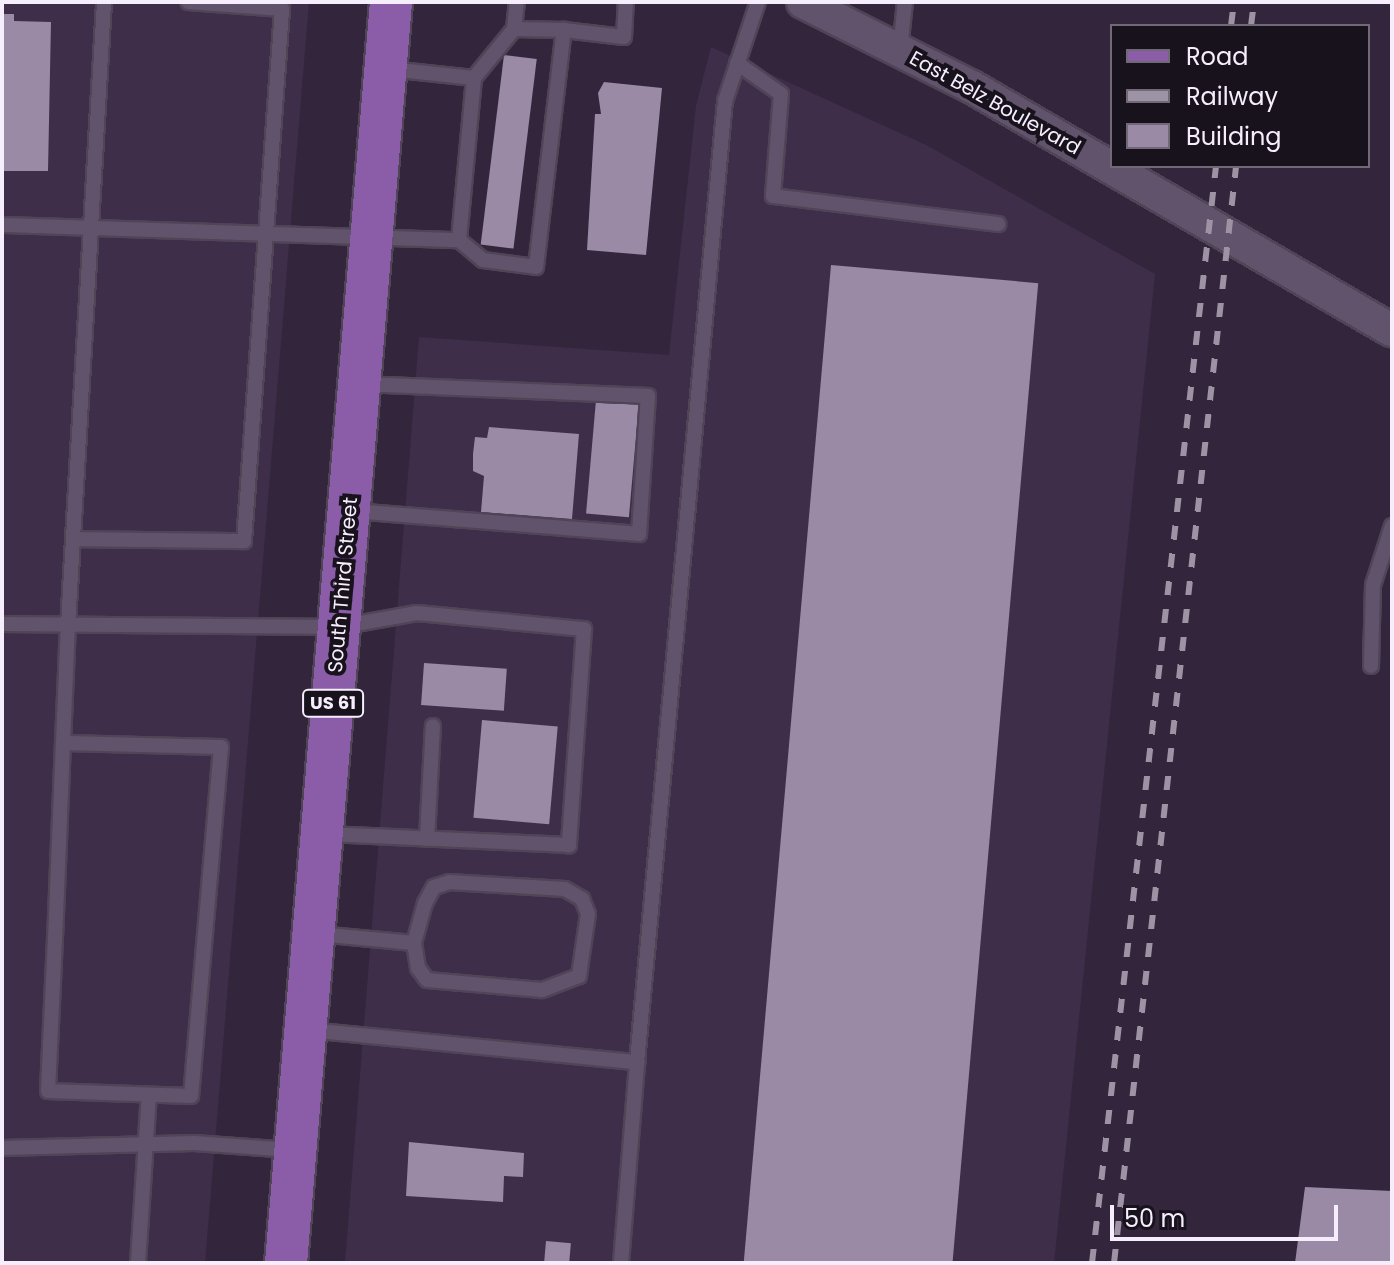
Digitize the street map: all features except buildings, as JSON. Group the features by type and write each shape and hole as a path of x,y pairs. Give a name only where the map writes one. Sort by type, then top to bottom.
{"main road":[{"name":"South Third Street","path":"286,1263 391,2"}],"street":[{"name":"East Belz Boulevard","path":"803,2 900,50 1392,330"}],"lane":[{"path":"63,743 221,747 191,1096 48,1091 68,625 104,2"},
{"path":"73,539 244,541 262,230 282,9 188,2"},
{"path":"459,240 474,78 514,29 517,2"},
{"path":"514,29 564,30 624,37 626,2"},
{"path":"621,1263 725,101 758,2"},
{"path":"900,50 905,2"},
{"path":"2,225 262,230 459,240 483,260 536,267 564,30"},
{"path":"737,63 781,94 773,196 998,224"},
{"path":"386,68 474,78"},
{"path":"349,511 639,534 648,396 360,384"},
{"path":"1371,666 1373,585 1392,526"},
{"path":"2,624 339,627 417,613 584,629 569,845 322,834"},
{"path":"427,839 433,726"},
{"path":"449,882 565,889 582,899 588,914 579,976 563,987 427,980 418,968 414,943 425,903 434,887 449,882"},
{"path":"314,933 414,943"},
{"path":"306,1029 637,1062"},
{"path":"138,1263 149,1095"},
{"path":"2,1148 146,1144 296,1151"}],"shaded area":[{"path":"2,2 309,2 205,1263 2,1263"},
{"path":"711,47 926,145 1155,274 1054,1263 345,1263 419,337 669,355 696,106"}],"railway":[{"path":"1231,24 1234,2"},
{"path":"1251,24 1254,2"},
{"path":"1092,1263 1216,168"},
{"path":"1114,1263 1236,168"}]}
